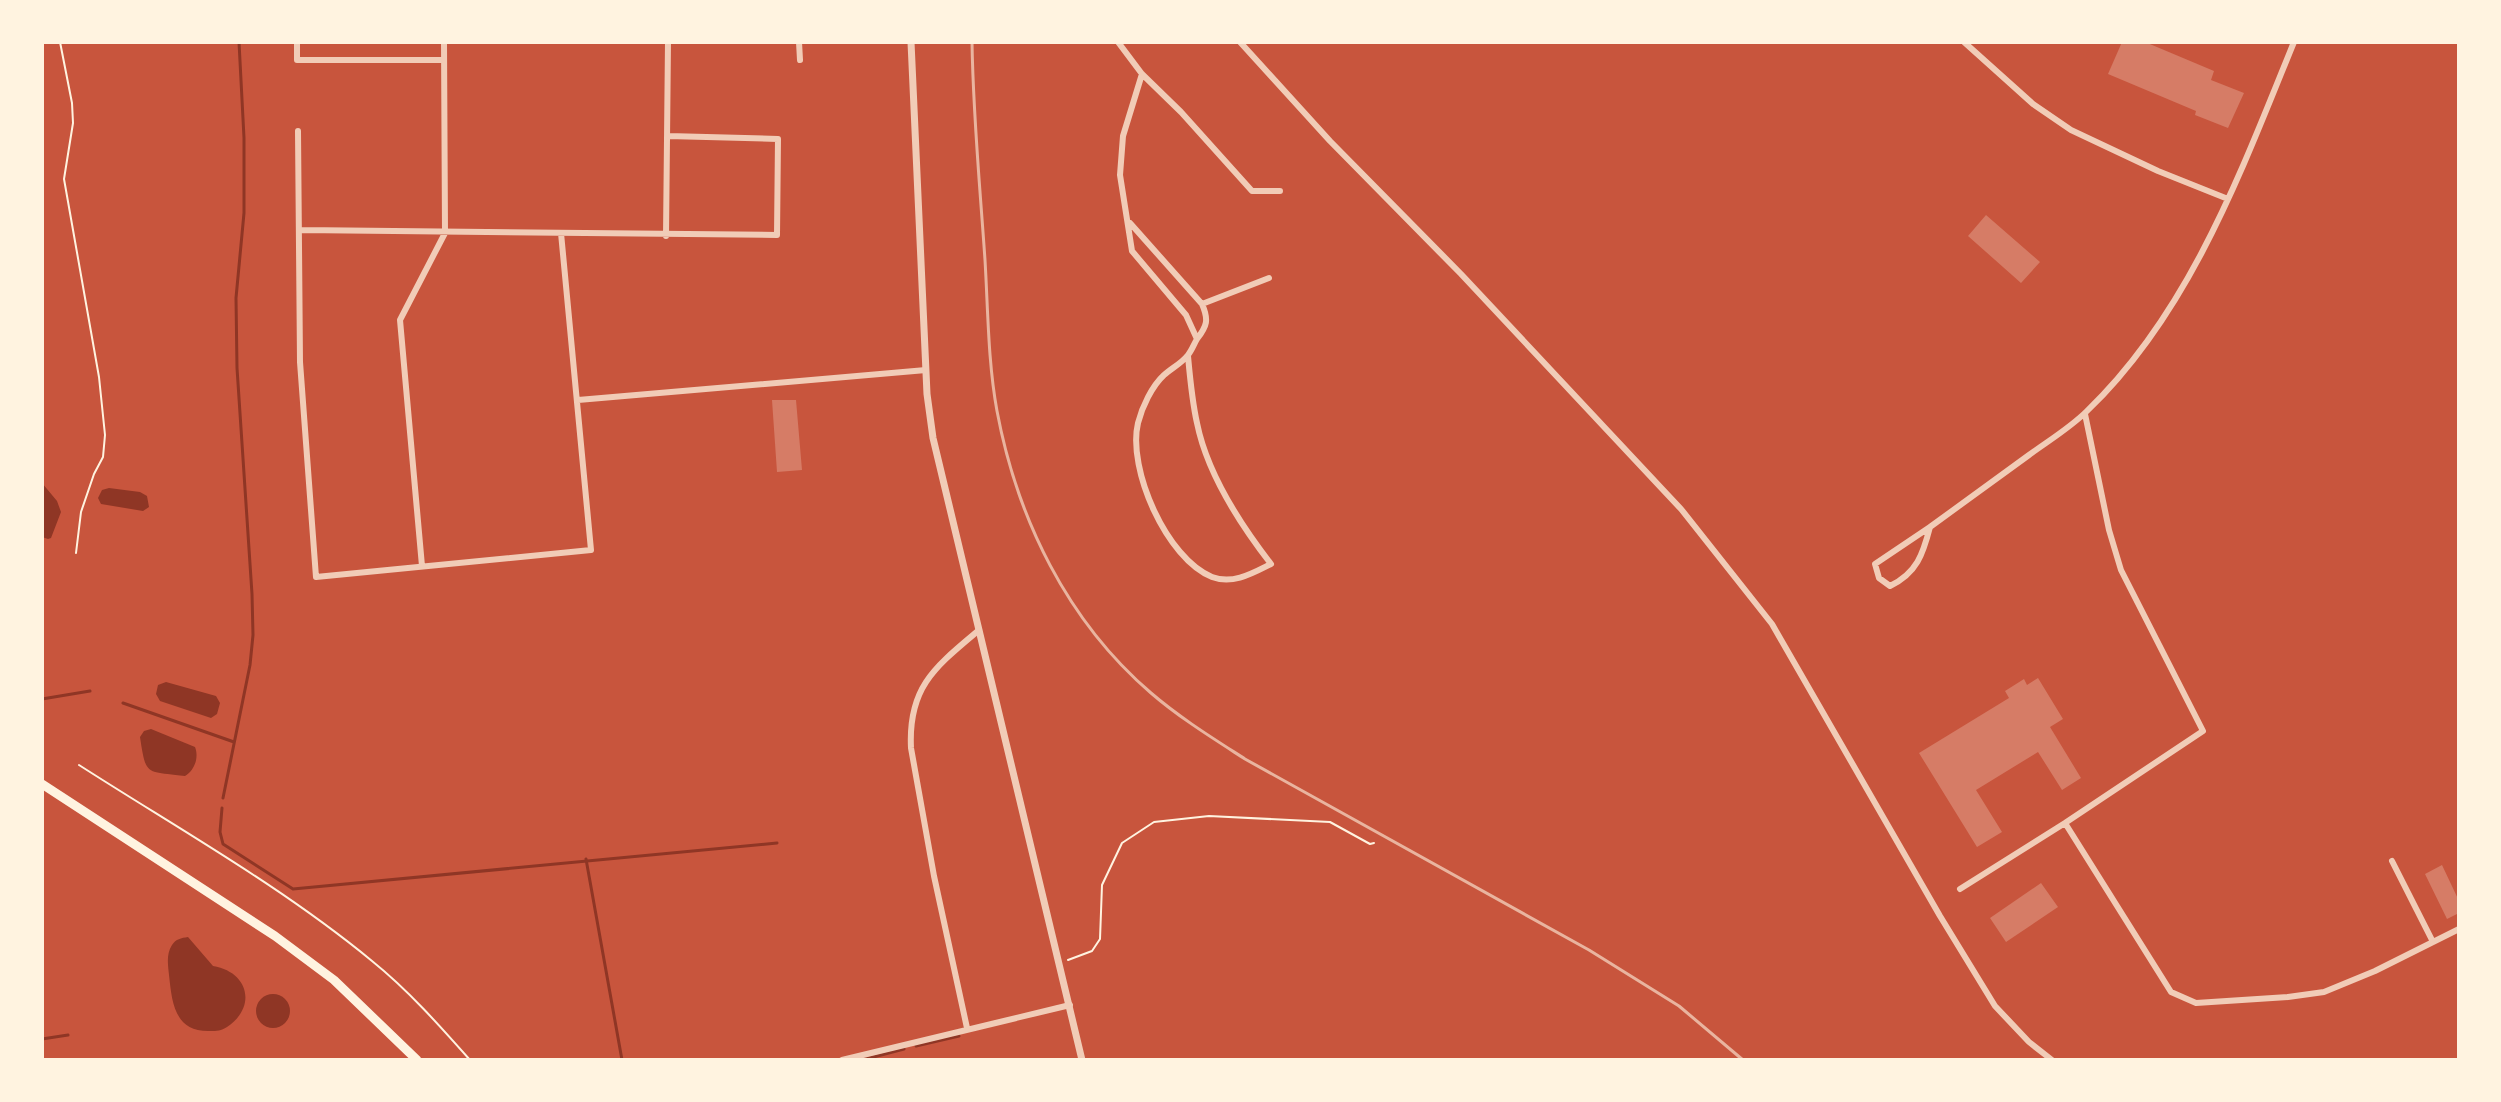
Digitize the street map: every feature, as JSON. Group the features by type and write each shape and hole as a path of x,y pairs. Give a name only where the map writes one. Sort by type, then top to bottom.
{"main road":[{"path":"42,784 263,928 323,971 373,1014 417,1060"}],"street":[{"path":"297,42 297,60 444,60"},
{"path":"422,566 400,320 445,233 444,42"},
{"path":"666,236 668,42"},
{"path":"799,42 800,60"},
{"path":"911,42 926,370 933,438 1082,1060"},
{"path":"1118,42 1142,74 1252,191 1280,191"},
{"path":"1240,42 1330,141 1461,274 1681,509 1772,624 1995,1006 2029,1042 2052,1060"},
{"path":"1964,42 2033,104 2071,130 2158,171 2228,199"},
{"path":"1930,527 1921,558 1906,578 1890,586 1879,578 1875,564 2085,414 2118,378 2159,325 2192,272 2228,199 2294,42"},
{"path":"1142,74 1123,136 1120,175 1132,251 1186,315 1197,339"},
{"path":"298,131 300,362 316,577 591,550 561,233"},
{"path":"301,230 777,235 778,139 668,136"},
{"path":"1130,223 1202,304 1208,317 1207,327 1188,356 1161,378 1147,398 1137,425 1144,488 1172,541 1192,563 1213,577 1232,580 1251,575 1271,564 1246,530 1219,483 1197,426 1188,356"},
{"path":"1202,304 1269,278"},
{"path":"578,400 926,370"},
{"path":"1960,889 2203,731 2121,570 2109,530 2085,414"},
{"path":"967,1028 931,862 910,726 913,704 925,682 979,630"},
{"path":"2065,823 2171,992 2196,1003 2324,992 2375,971 2459,929"},
{"path":"2392,861 2433,942"},
{"path":"842,1060 1070,1005"}],"path":[{"path":"60,42 73,123 64,179 99,377 105,435 103,457 81,512 76,553"},
{"path":"79,765 293,902 373,961 470,1060"},
{"path":"1059,962 1092,951 1100,939 1102,885 1122,843 1154,822 1209,816 1330,822 1370,844 1374,843"}],"shaded area":[{"path":"42,483 57,501 61,512 48,539 42,537"},
{"path":"102,490 140,492 147,496 149,507 143,511 101,504 98,498"},
{"path":"166,682 216,696 220,703 217,714 211,718 160,701 156,694 158,685"},
{"path":"151,729 195,747 195,763 185,776 155,772 147,766 140,737 144,731"},
{"path":"188,937 213,966 235,975 245,991 243,1010 223,1029 198,1030 182,1021 177,1014 168,967 169,952 175,941"},
{"path":"273,994 285,999 290,1011 285,1023 273,1028 261,1023 256,1011 261,999"}],"building":[{"path":"2122,42 2145,42 2214,71 2211,80 2244,93 2228,128 2108,74"},
{"path":"1986,215 2040,262 2021,283 1968,236"},
{"path":"772,400 796,400 802,470 777,472"},
{"path":"2038,678 2063,719 2050,727 2081,778 2062,790 2038,752 1976,790 2002,832 1977,847 1919,753 2009,698 2005,691 2024,679 2027,685"},
{"path":"2442,865 2459,901 2459,913 2447,919 2425,874"},
{"path":"2041,883 2058,907 2006,942 1990,918"}],"waterway":[{"path":"223,798 250,665 253,635 237,368 236,298 244,213 239,42"},
{"path":"42,699 90,691"},
{"path":"123,703 234,742"},
{"path":"222,808 220,832 223,844 293,889 777,843"},
{"path":"586,859 622,1060"},
{"path":"42,1039 68,1035"},
{"path":"916,1046 959,1036"},
{"path":"862,1060 904,1049"}],"railway":[{"path":"972,42 989,336 997,411 1006,451 1032,528 1050,565 1094,634 1151,693 1209,736 1589,950 1679,1006 1743,1060"}]}
